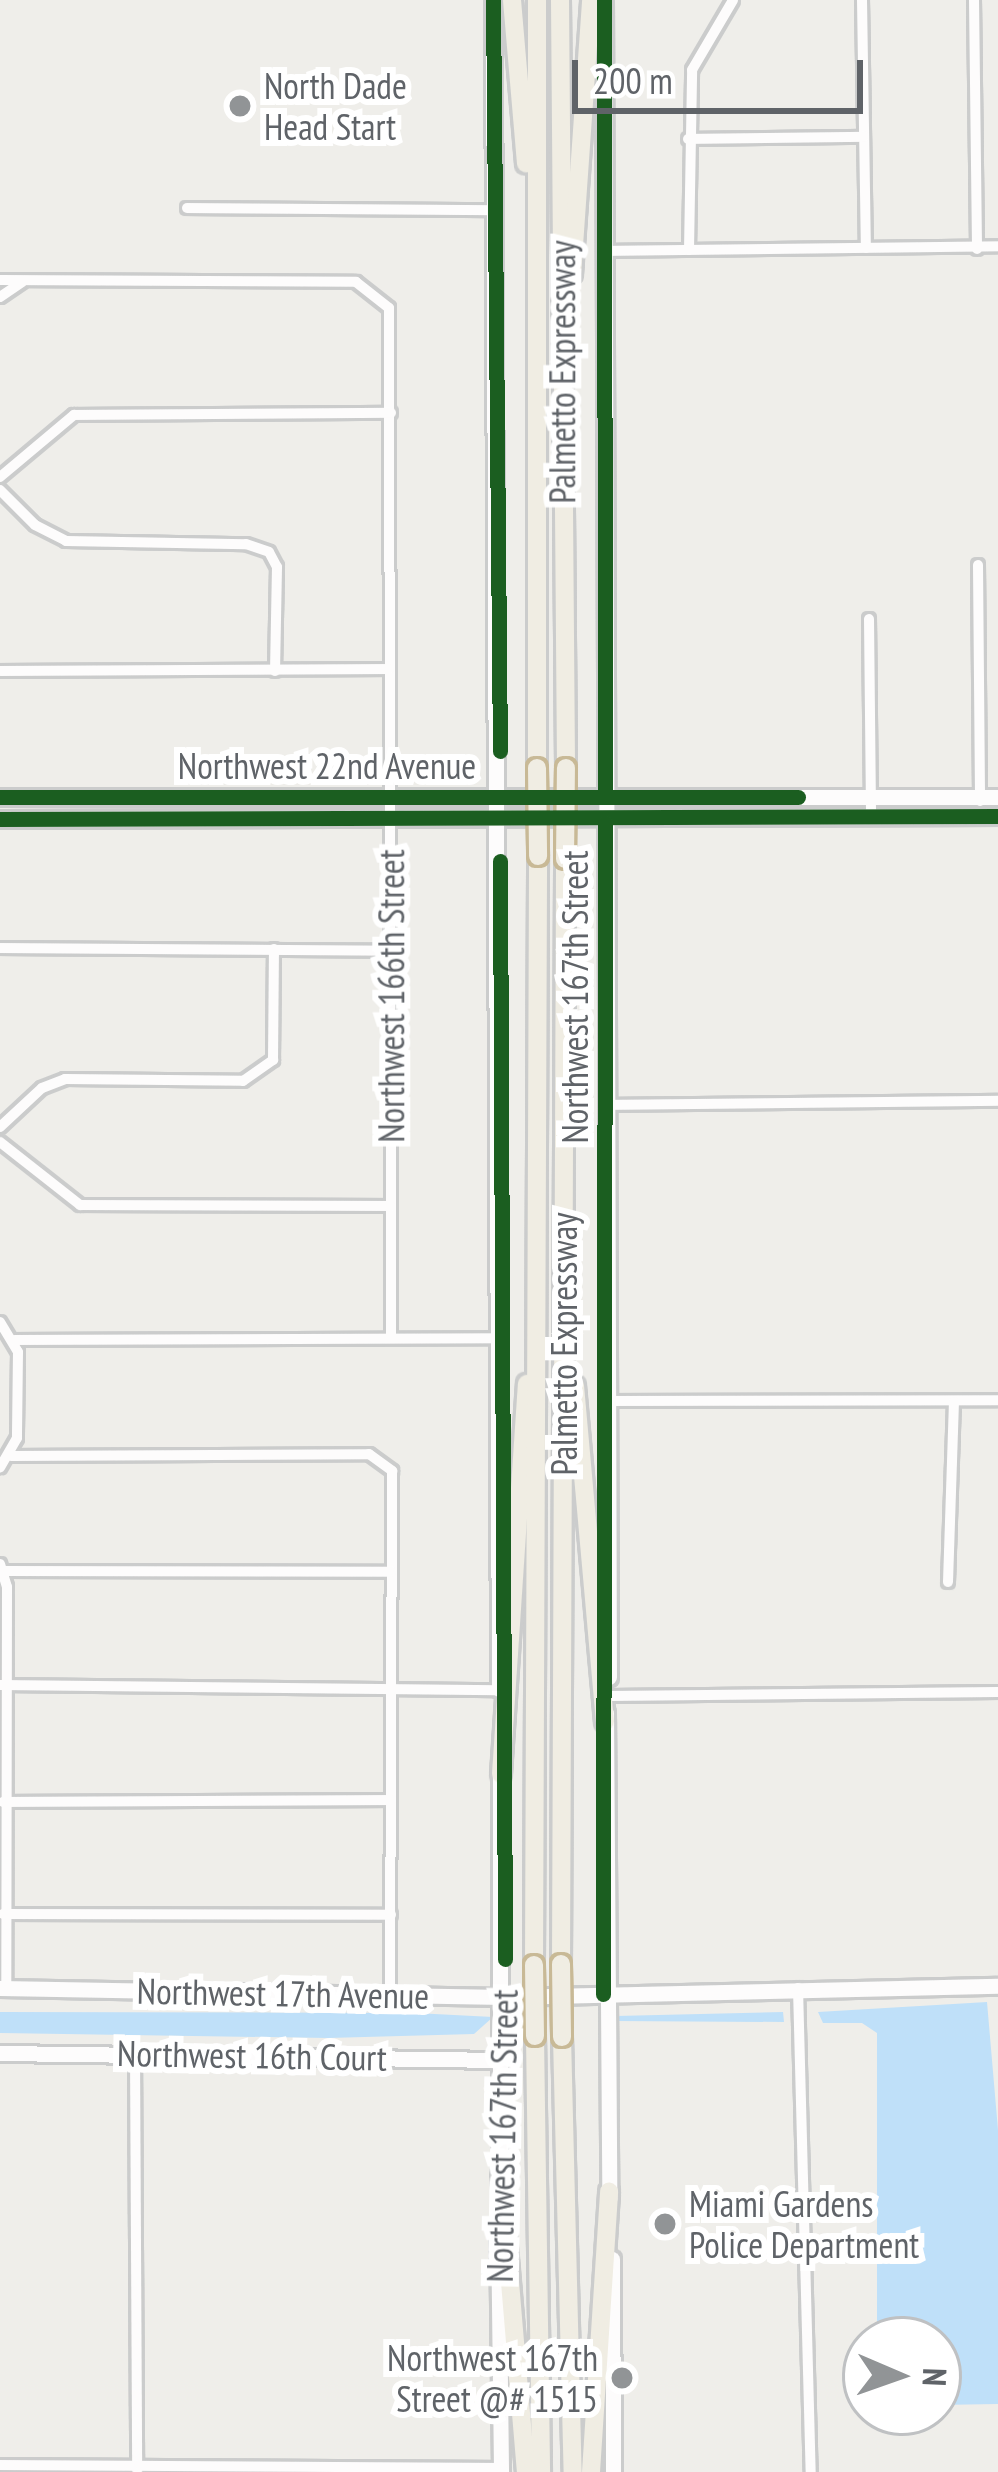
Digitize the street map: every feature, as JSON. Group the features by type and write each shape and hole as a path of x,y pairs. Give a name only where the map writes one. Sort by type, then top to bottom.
{"highway":[{"path":"512,0 534,246"},
{"name":"Palmetto Expressway","path":"537,0 534,1965 541,2472"},
{"name":"Palmetto Expressway","path":"560,0 566,768 561,1964 573,2472"},
{"path":"561,356 591,0"},
{"path":"565,1225 605,1722"},
{"path":"501,1774 536,1314"},
{"path":"501,2175 526,2472"},
{"path":"592,2472 609,2192"}],"street":[{"name":"Northwest 167th Street","path":"493,0 499,211 499,1690 506,1997 501,2470"},
{"name":"Northwest 167th Street","path":"604,0 609,1696 603,1994 613,2472"},
{"path":"689,250 692,70 734,0"},
{"path":"862,0 866,248"},
{"path":"974,0 977,249"},
{"path":"688,140 864,137"},
{"path":"187,208 499,211"},
{"path":"604,251 998,246"},
{"name":"Northwest 166th Street","path":"1,287 22,282 356,282 384,298 392,321 388,669 391,1336"},
{"path":"0,477 74,415 392,413"},
{"path":"0,490 35,525 66,541 246,544 269,552 277,567 275,671"},
{"path":"978,565 989,797 979,816"},
{"path":"869,620 871,807"},
{"path":"0,671 388,669"},
{"name":"Northwest 22nd Avenue","path":"0,797 604,796 998,816"},
{"name":"Northwest 22nd Avenue","path":"0,819 605,822 989,797"},
{"path":"0,948 389,951"},
{"path":"0,1127 42,1088 65,1079 243,1081 274,1060 274,949"},
{"path":"605,1105 998,1101"},
{"path":"0,1142 80,1205 390,1206"},
{"path":"0,1322 15,1340 11,1456 0,1468"},
{"path":"15,1340 500,1338"},
{"path":"606,1401 998,1400"},
{"path":"948,1582 954,1402"},
{"path":"11,1456 369,1454 392,1471 390,1995"},
{"path":"3,1988 3,1568 392,1572"},
{"path":"3,1685 499,1690"},
{"path":"609,1696 998,1692"},
{"path":"3,1802 391,1800"},
{"path":"3,1914 391,1915"},
{"name":"Northwest 17th Avenue","path":"3,1988 506,1997 998,1987"},
{"path":"798,1988 811,2472"},
{"name":"Northwest 16th Court","path":"0,2053 503,2060"},
{"path":"135,2053 137,2469"},
{"path":"0,2465 501,2470"}],"water":[{"path":"987,2002 998,2130 998,2404 962,2405 962,2316 877,2316 877,2033 862,2023 823,2023 818,2012"},
{"path":"0,2012 493,2017 474,2034 328,2038 0,2033"},
{"path":"783,2012 784,2022 615,2021 616,2016"}],"cycle path":[{"path":"493,0 500,751"},
{"path":"604,0 605,796"},
{"path":"0,797 798,797"},
{"path":"0,819 998,816"},
{"path":"603,1994 605,822"},
{"path":"500,861 505,1959"}],"place":[{"name":"North Dade Head Start","path":"240,106"},
{"name":"Miami Gardens Police Department","path":"665,2224"},
{"name":"Northwest 167th Street @# 1515","path":"622,2378"}]}
